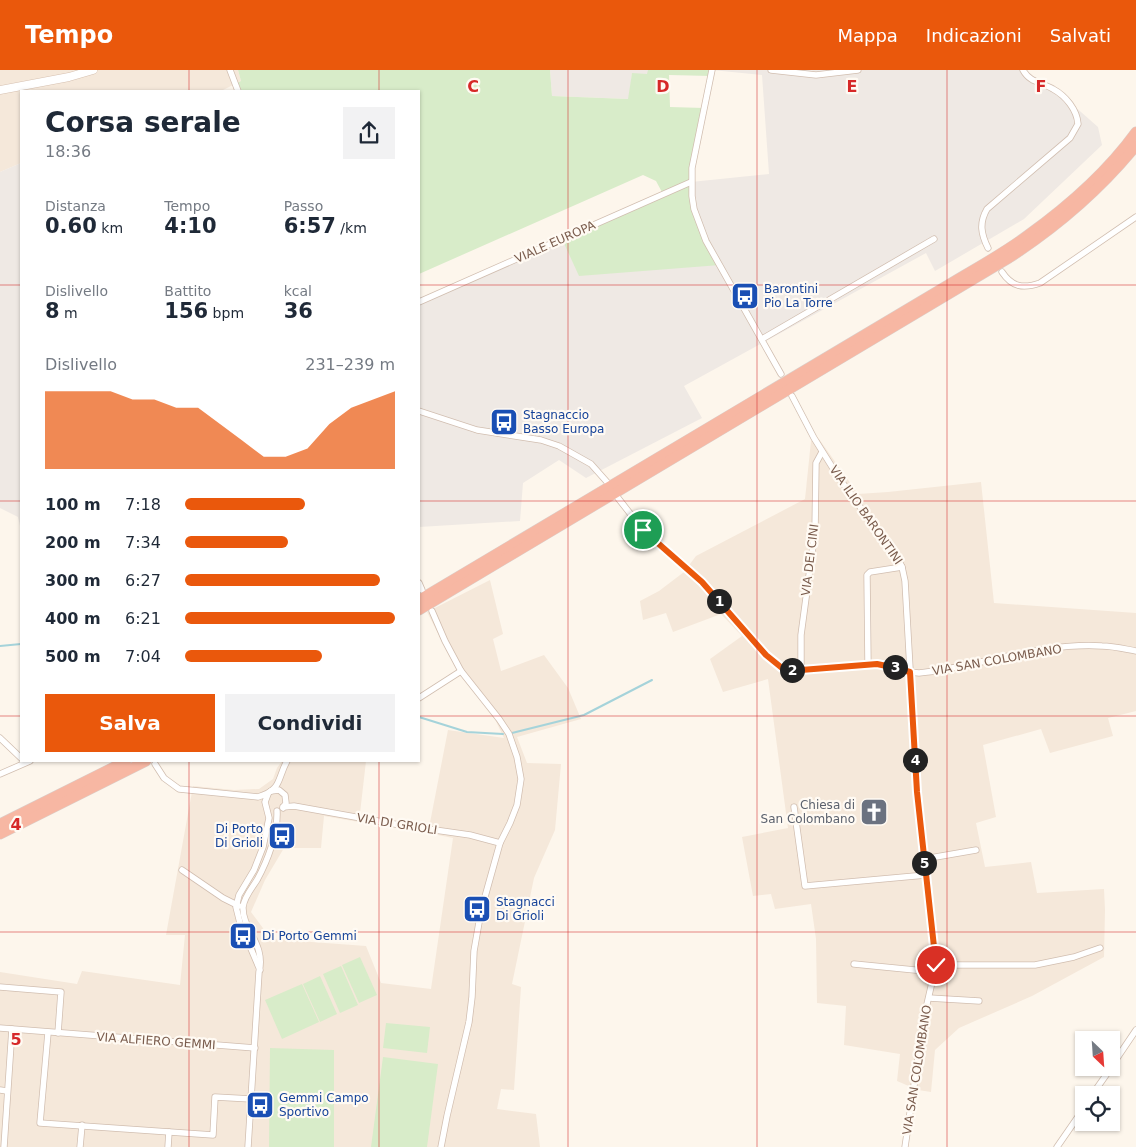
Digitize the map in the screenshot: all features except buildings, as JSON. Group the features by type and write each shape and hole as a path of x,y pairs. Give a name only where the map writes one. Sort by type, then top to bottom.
{"highway":[{"path":"420,595 953,282 1027,236 1081,192 1104,170 1136,132"},
{"path":"420,609 1009,258 1065,218 1110,176 1136,146"},
{"path":"0,824 124,762"},
{"path":"0,834 151,762"}],"main road":[{"path":"0,90 70,77 93,70"}],"street":[{"path":"230,70 238,90"},
{"path":"712,70 692,168 691,182 694,209 703,235 780,374"},
{"path":"771,70 816,75 858,70"},
{"path":"988,248 981,231 981,224 987,209 1070,138 1078,124 1075,111 1064,97 1053,88 1029,79 1023,70"},
{"name":"VIALE EUROPA","path":"420,302 691,182"},
{"path":"1002,272 1016,286 1032,286 1040,283 1136,216"},
{"path":"762,339 934,239"},
{"name":"VIA ILIO BARONTINI","path":"792,396 822,452 902,567 906,581 910,672"},
{"path":"420,411 476,430 541,440 559,446 591,464 607,482"},
{"name":"VIA DEI CINI","path":"801,670 801,635 815,531 816,462 822,452"},
{"path":"618,498 643,530 702,582 775,664 790,670 868,664 886,665 910,672"},
{"path":"868,664 867,575 870,572 902,567"},
{"path":"432,611 461,671 504,726 511,738 519,763 520,779 518,802 500,843 481,911 474,951 472,997 468,1028 441,1147"},
{"name":"VIA SAN COLOMBANO","path":"905,1147 924,1017 936,968 917,792 910,672 925,672 1038,650 1087,646 1113,647 1136,651"},
{"path":"420,697 461,671"},
{"path":"0,738 20,757"},
{"path":"0,774 27,762"},
{"path":"151,762 166,780 182,790 258,797 279,790 294,806"},
{"path":"260,970 237,915 236,904 261,854 268,822 267,805 269,792 282,778 288,762"},
{"path":"243,910 245,899 270,854 280,809 286,803 282,778"},
{"path":"258,797 272,810 280,809"},
{"name":"VIA DI GRIOLI","path":"280,809 294,806 470,835 500,843"},
{"path":"794,807 805,886 926,874"},
{"path":"924,859 976,850"},
{"path":"182,870 243,910 260,954 261,963 248,1147"},
{"path":"854,964 936,968 1035,965 1074,957 1100,948"},
{"path":"0,987 61,992 58,1033"},
{"path":"928,998 979,1000"},
{"name":"VIA ALFIERO GEMMI","path":"0,1028 255,1048"},
{"path":"4,1147 12,1029"},
{"path":"1120,1054 1136,1030"},
{"path":"48,1032 40,1123 213,1135 216,1097 251,1100"},
{"path":"0,1090 8,1091"},
{"path":"1058,1147 1075,1122"},
{"path":"80,1147 82,1125"},
{"path":"168,1147 169,1132"}],"shaded area":[{"path":"0,70 238,70 241,81 223,90 20,90 20,163 0,172"},
{"path":"550,70 648,70 648,74 632,74 629,99 552,96"},
{"path":"712,70 1023,70 1026,74 1064,97 1098,127 1102,145 1024,219 935,271 926,253 684,386 702,418 586,478 559,460 523,483 520,521 420,527 420,302 562,239 697,221 691,182 769,174 762,75"},
{"path":"20,163 20,526 18,517 0,508 0,172"},
{"path":"819,439 858,494 981,482 994,603 1136,613 1136,711 1108,718 1113,736 1050,753 1041,729 983,745 996,817 976,823 985,867 1031,862 1037,893 1104,889 1104,957 1032,996 959,1028 935,1050 931,1092 918,1090 897,1081 900,1054 844,1045 846,1006 817,1003 816,939 811,904 775,909 771,894 753,896 742,837 788,828 768,679 723,692 710,659 742,636 721,614 673,632 666,613 643,620 640,601 659,591 684,572 696,556 805,499 811,441"},
{"path":"490,580 503,634 493,639 501,671 544,655 568,688 581,719 517,737 527,763 561,764 555,830 534,878 512,984 521,987 514,1090 501,1089 497,1109 536,1114 540,1147 0,1147 0,972 77,984 82,971 180,985 185,935 166,935 193,786 234,790 259,789 273,779 281,762 366,762 359,822 324,816 321,848 284,848 265,880 251,912 271,939 366,946 381,983 431,989 453,838 428,833 448,730 504,738 492,713 445,647 427,612"}],"green space":[{"path":"238,70 550,70 552,96 628,99 632,73 647,74 648,70 712,70 711,76 669,75 670,107 704,108 692,168 694,209 720,265 579,276 562,239 663,194 656,181 643,175 420,274 420,90 238,90 235,84 241,81"},
{"path":"360,957 377,995 359,1003 342,965"},
{"path":"341,966 358,1005 340,1013 323,974"},
{"path":"320,976 337,1014 320,1022 303,984"},
{"path":"302,984 319,1022 282,1039 265,1000"},
{"path":"386,1023 430,1027 427,1053 383,1048"},
{"path":"270,1048 334,1050 334,1147 269,1147"},
{"path":"383,1057 438,1064 427,1147 371,1147"}],"waterway":[{"path":"0,646 20,644"},
{"path":"512,733 584,715 652,680"},
{"path":"420,717 467,732 503,734"}],"place":[{"name":"Barontini Pio La Torre","path":"745,296"},
{"name":"Stagnaccio Basso Europa","path":"504,422"},
{"name":"Chiesa di San Colombano","path":"874,812"},
{"name":"Di Porto Di Grioli","path":"282,836"},
{"name":"Stagnacci Di Grioli","path":"477,909"},
{"name":"Di Porto Gemmi","path":"243,936"},
{"name":"Gemmi Campo Sportivo","path":"260,1105"}],"route":[{"path":"643,530 702,582 766,655 782,668 801,670 877,664 910,672 917,792 936,965"}]}
